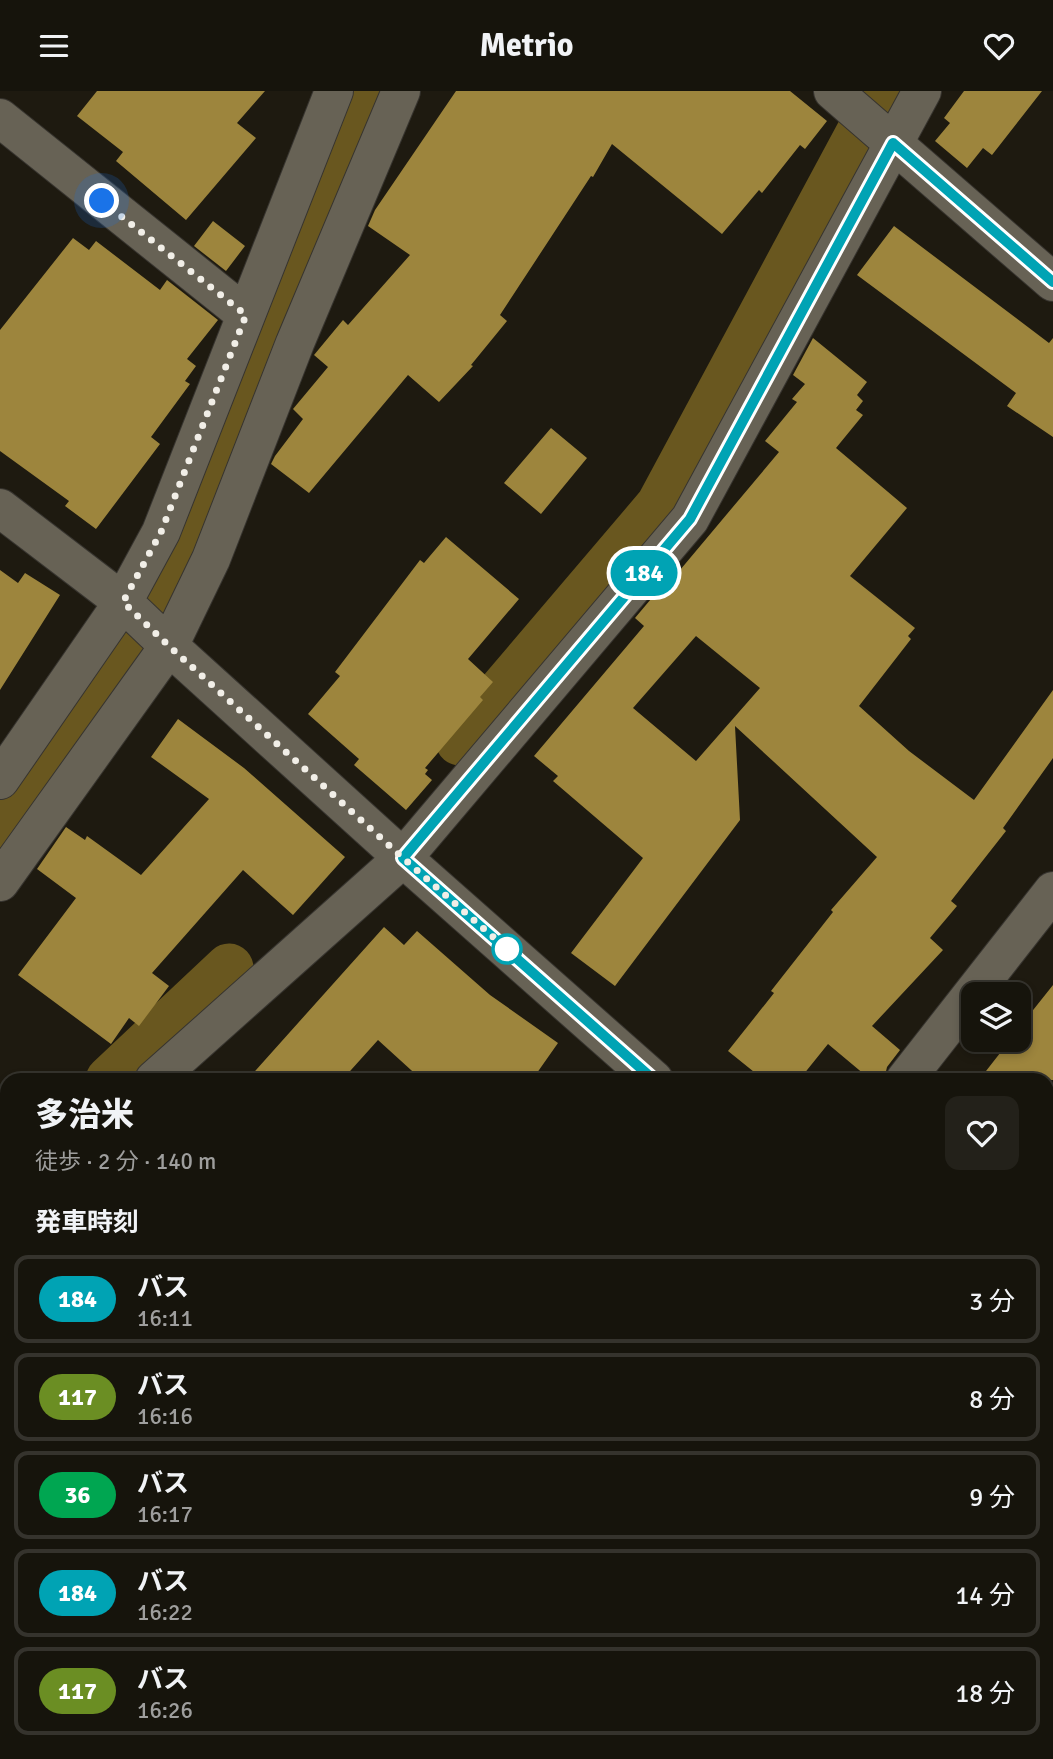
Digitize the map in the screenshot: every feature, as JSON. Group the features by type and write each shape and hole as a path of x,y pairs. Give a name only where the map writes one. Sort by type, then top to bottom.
{"street":[{"path":"0,882 147,624 161,532 334,91"},
{"path":"0,780 211,559 295,343 401,91"},
{"path":"833,91 1053,282"},
{"path":"162,1073 403,858 690,519 922,91"},
{"path":"0,118 246,315"},
{"path":"0,507 147,624 403,858 646,1073"},
{"path":"910,1073 1053,891"}],"building":[{"path":"97,91 265,91 237,123 256,138 186,220 116,161 123,152 77,116"},
{"path":"456,91 790,91 827,121 805,149 800,145 762,193 759,190 722,234 612,144 593,177 591,176 500,315 507,321 471,365 473,366 439,402 408,375 309,493 271,464 303,419 293,409 328,367 314,355 343,320 348,325 410,255 368,226 375,210"},
{"path":"964,91 1042,91 992,155 983,148 967,168 935,141 950,123 944,118"},
{"path":"213,221 245,246 226,271 194,246"},
{"path":"894,226 1049,343 1053,338 1053,437 1007,406 1016,393 857,275"},
{"path":"73,238 89,250 96,241 160,290 167,280 218,320 187,359 196,366 185,381 190,384 151,437 160,444 96,529 65,506 69,501 0,451 0,330"},
{"path":"813,338 867,382 857,395 863,401 856,410 863,415 836,448 907,508 850,576 915,628 908,636 911,639 859,706 909,751 974,800 1053,690 1053,758 1003,828 1006,831 951,901 957,906 930,938 943,950 872,1026 900,1050 886,1073 863,1073 828,1044 805,1073 755,1073 728,1051 774,993 771,991 833,912 831,910 877,857 735,726 740,820 615,986 571,953 643,858 553,781 558,776 534,756 644,626 635,618 672,574 675,576 779,452 765,441 797,402 792,399 805,384 793,375","holes":["696,636 760,688 696,761 633,708"]},
{"path":"551,428 587,458 541,514 504,483"},
{"path":"446,537 519,599 468,659 493,682 480,697 483,700 425,768 428,770 425,774 432,780 406,810 354,765 359,759 308,714 340,676 335,672 420,560 424,563"},
{"path":"0,570 18,583 25,573 60,595 0,690"},
{"path":"178,719 244,768 345,857 293,915 243,870 152,973 169,986 139,1026 129,1018 111,1044 18,975 76,898 37,869 66,827 85,840 87,836 141,875 209,799 151,757"},
{"path":"384,927 404,945 417,931 490,995 558,1043 537,1073 414,1073 378,1040 348,1073 253,1073"},
{"path":"1053,985 1053,1073 984,1073 1001,1052 1031,1052 1031,1013"}],"waterway":[{"path":"0,833 169,592 248,391 372,91"},
{"path":"460,741 660,506 883,91"},
{"path":"117,1073 229,968"}],"bus line":[{"name":"184","path":"646,1073 403,858 690,519 893,143 1053,282"}],"route":[{"path":"102,201 246,315 161,532 123,602 403,858 507,949"}]}
